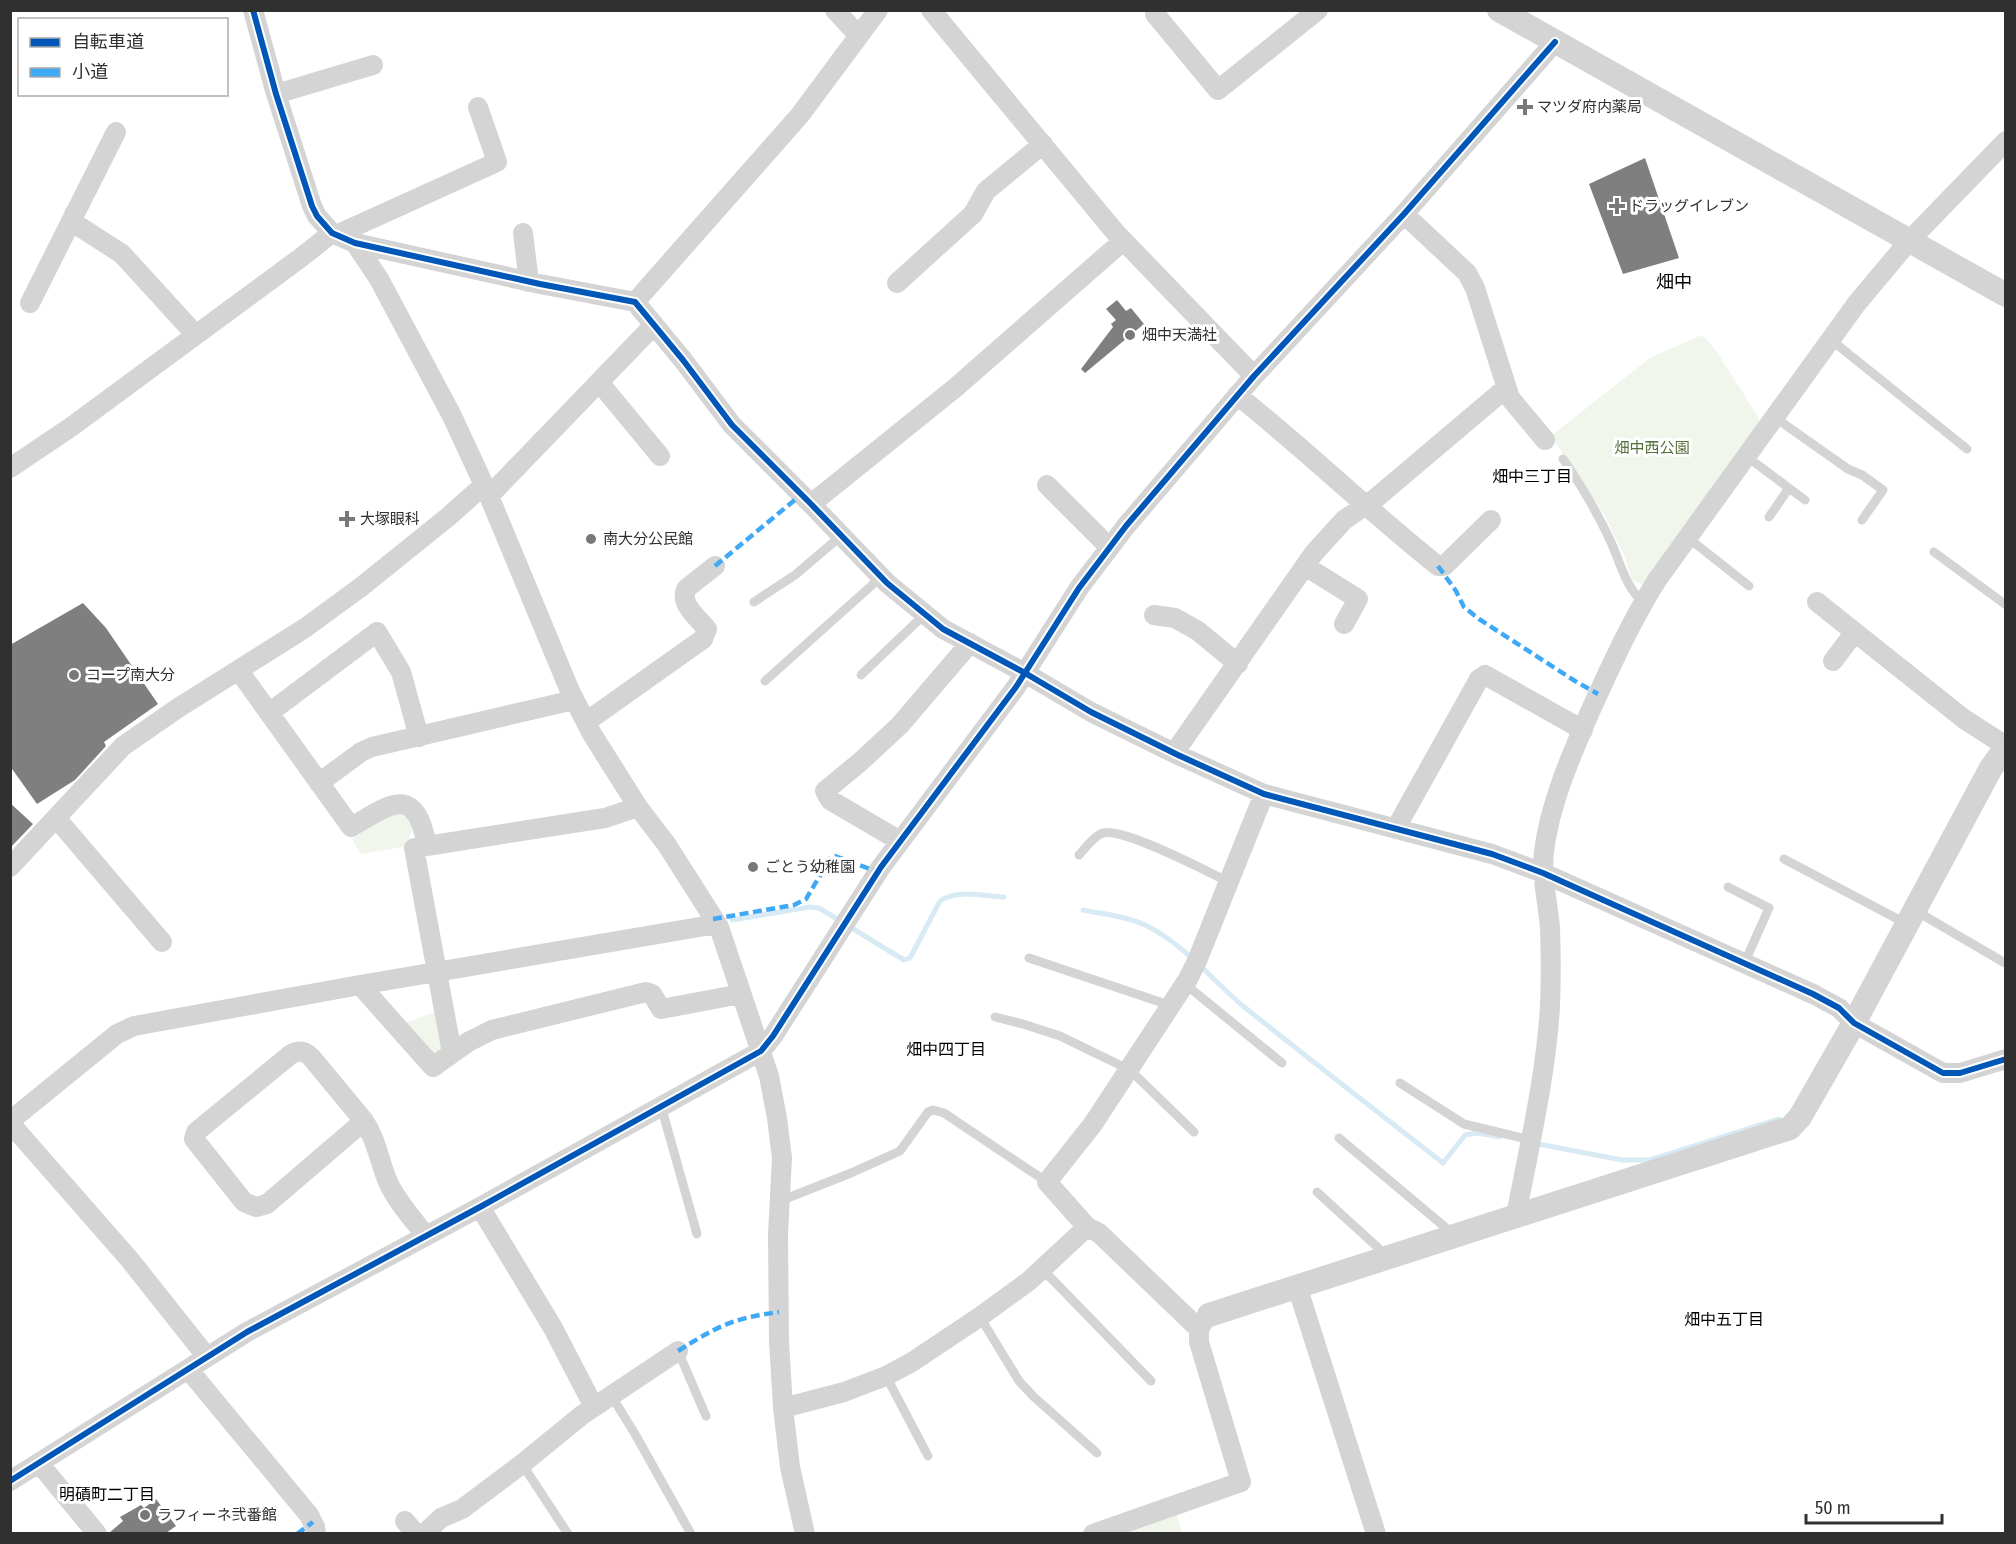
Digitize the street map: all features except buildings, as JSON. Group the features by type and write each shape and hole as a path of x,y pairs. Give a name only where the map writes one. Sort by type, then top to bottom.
{"street":[{"path":"253,10 276,94 308,195 318,216 334,234 355,243 529,282 635,302 732,425 881,577 944,629 1091,712 1264,794 1492,854 1543,873 1813,994 1839,1008 1854,1023 1943,1073 1960,1073 2006,1059"},
{"path":"835,10 859,36"},
{"path":"635,302 800,115 878,10"},
{"path":"932,10 1123,241 1254,376"},
{"path":"1155,15 1218,90 1318,10"},
{"path":"1499,10 2006,295"},
{"path":"10,1481 264,1323 480,1207 761,1051 881,867 1005,703 1079,588 1109,547 1237,395 1404,214 1555,42"},
{"path":"276,94 373,65"},
{"path":"10,468 71,427 334,234 497,162 478,107"},
{"path":"30,303 116,132"},
{"path":"1515,1216 1544,1064 1550,1006 1550,929 1543,873 1544,852 1557,796 1619,647 1643,602 1857,303 1909,241 2006,141"},
{"path":"897,284 973,214 986,191 1043,144"},
{"path":"74,214 77,225 123,254 195,334"},
{"path":"1404,214 1467,273 1475,288 1506,388 1516,405 1545,440"},
{"path":"523,233 529,282"},
{"path":"811,504 955,388 1123,241"},
{"path":"355,243 378,279 441,395 487,490 574,699 586,722 638,807 667,845 717,924 769,1076 780,1137 782,1174 778,1234 779,1332 783,1408 790,1467 805,1533"},
{"path":"10,867 123,746 178,708 305,628 448,517 487,490 599,382 654,325"},
{"path":"599,382 660,456"},
{"path":"1174,753 1314,553 1344,520 1376,498 1506,388"},
{"path":"1237,395 1289,436 1365,505 1438,566 1444,566 1491,520"},
{"path":"1047,485 1109,547"},
{"path":"586,722 703,639 707,629 685,603 684,592 715,566"},
{"path":"1305,566 1358,599 1344,624"},
{"path":"1204,1322 1297,1286 1790,1128 1800,1117 1854,1023 1991,768 2006,747 1964,719 1817,602"},
{"path":"1154,615 1175,618 1183,622 1198,631 1238,664"},
{"path":"268,713 377,632 401,672 419,737"},
{"path":"1833,661 1854,633"},
{"path":"900,841 830,800 825,791 900,725 970,643"},
{"path":"239,671 351,827 389,804 397,803 411,808 421,822 427,846"},
{"path":"1396,828 1479,679 1485,675 1583,730"},
{"path":"319,783 361,752 372,747 574,699"},
{"path":"1204,1322 1100,1233 1087,1227 1047,1182 1093,1124 1185,984 1197,961 1264,794"},
{"path":"452,1053 414,848 605,818 638,807"},
{"path":"57,819 162,942"},
{"path":"207,1358 130,1260 10,1122 117,1034 134,1026 717,924"},
{"path":"360,985 433,1067 492,1030 646,992 652,994 661,1009 741,994"},
{"path":"364,1121 267,1204 256,1207 244,1202 194,1138 196,1132 264,1076 290,1055 301,1051 311,1057 364,1121 376,1144 390,1186 426,1236"},
{"path":"480,1207 553,1328 594,1407"},
{"path":"783,1408 844,1392 886,1376 941,1344 1038,1272 1087,1227"},
{"path":"1297,1286 1376,1533"},
{"path":"1093,1533 1242,1482 1199,1342 1204,1322"},
{"path":"424,1533 441,1518 462,1509 594,1407 678,1351"},
{"path":"188,1369 309,1515 316,1533"},
{"path":"39,1463 97,1533"}],"lane":[{"path":"1830,339 1967,449"},
{"path":"1774,417 1848,469 1862,475 1883,490 1862,520"},
{"path":"1746,456 1805,500"},
{"path":"1563,459 1589,499 1632,591 1643,602"},
{"path":"1769,517 1789,488"},
{"path":"754,602 795,575 842,535"},
{"path":"1688,537 1749,586"},
{"path":"1934,552 2006,605"},
{"path":"765,681 881,577"},
{"path":"861,675 925,614"},
{"path":"1079,855 1097,836 1106,832 1115,832 1229,882"},
{"path":"1784,859 2005,963"},
{"path":"1728,887 1769,908 1744,964"},
{"path":"1029,958 1172,1006"},
{"path":"1185,984 1282,1063"},
{"path":"995,1017 1060,1036 1130,1070 1194,1132"},
{"path":"1400,1083 1464,1124 1531,1140"},
{"path":"661,1106 698,1234"},
{"path":"780,1201 900,1151 928,1112 933,1110 944,1113 1047,1182"},
{"path":"1339,1138 1455,1236"},
{"path":"1317,1192 1388,1257"},
{"path":"1038,1272 1050,1277 1151,1381"},
{"path":"980,1317 1019,1381 1097,1453"},
{"path":"678,1351 706,1416"},
{"path":"886,1376 928,1456"},
{"path":"611,1395 691,1533"},
{"path":"522,1464 568,1533"}],"green space":[{"name":"畑中西公園","path":"1702,335 1715,349 1759,418 1759,423 1649,579 1641,584 1632,580 1624,555 1604,514 1551,436 1651,357"},
{"path":"390,812 406,814 413,826 407,844 403,847 361,854 352,839"},
{"path":"435,1012 442,1049 432,1056 405,1023"},
{"path":"1177,1514 1182,1533 1124,1534"}],"waterway":[{"path":"732,920 810,907 819,908 904,960 910,958 940,901 962,894 1004,897"},
{"path":"1083,910 1138,922 1172,941 1243,1006 1443,1163 1465,1135 1477,1133 1500,1137"},
{"path":"1533,1143 1622,1160 1650,1160 1779,1119"}],"marked path":[{"path":"715,566 802,494"},
{"path":"1438,566 1456,591 1464,607 1479,619 1598,694"},
{"path":"713,919 794,905 806,899 831,857 835,856 878,872"},
{"path":"678,1351 726,1325 749,1317 779,1312"},
{"path":"297,1534 313,1522"}],"cycle path":[{"path":"253,10 276,94 312,206 317,216 332,233 355,243 540,284 635,302 732,425 887,583 943,629 1091,712 1264,794 1492,854 1543,873 1813,994 1839,1008 1854,1023 1943,1073 1960,1073 2006,1059"},
{"path":"10,1481 247,1332 480,1207 761,1051 773,1036 881,867 1016,687 1079,588 1126,526 1254,376 1404,214 1555,42"}],"place":[{"name":"マツダ府内薬局","path":"1525,107"},
{"name":"ドラッグイレブン","path":"1617,206"},
{"name":"畑中天満社","path":"1130,335"},
{"name":"大塚眼科","path":"347,519"},
{"name":"南大分公民館","path":"591,539"},
{"name":"コープ南大分","path":"74,675"},
{"name":"ごとう幼稚園","path":"753,867"},
{"name":"ラフィーネ弐番館","path":"145,1515"}],"district":[{"name":"畑中","path":"1674,282"},
{"name":"畑中三丁目","path":"1532,476"},
{"name":"畑中四丁目","path":"946,1049"},
{"name":"畑中五丁目","path":"1724,1319"},
{"name":"明磧町二丁目","path":"107,1494"}]}
